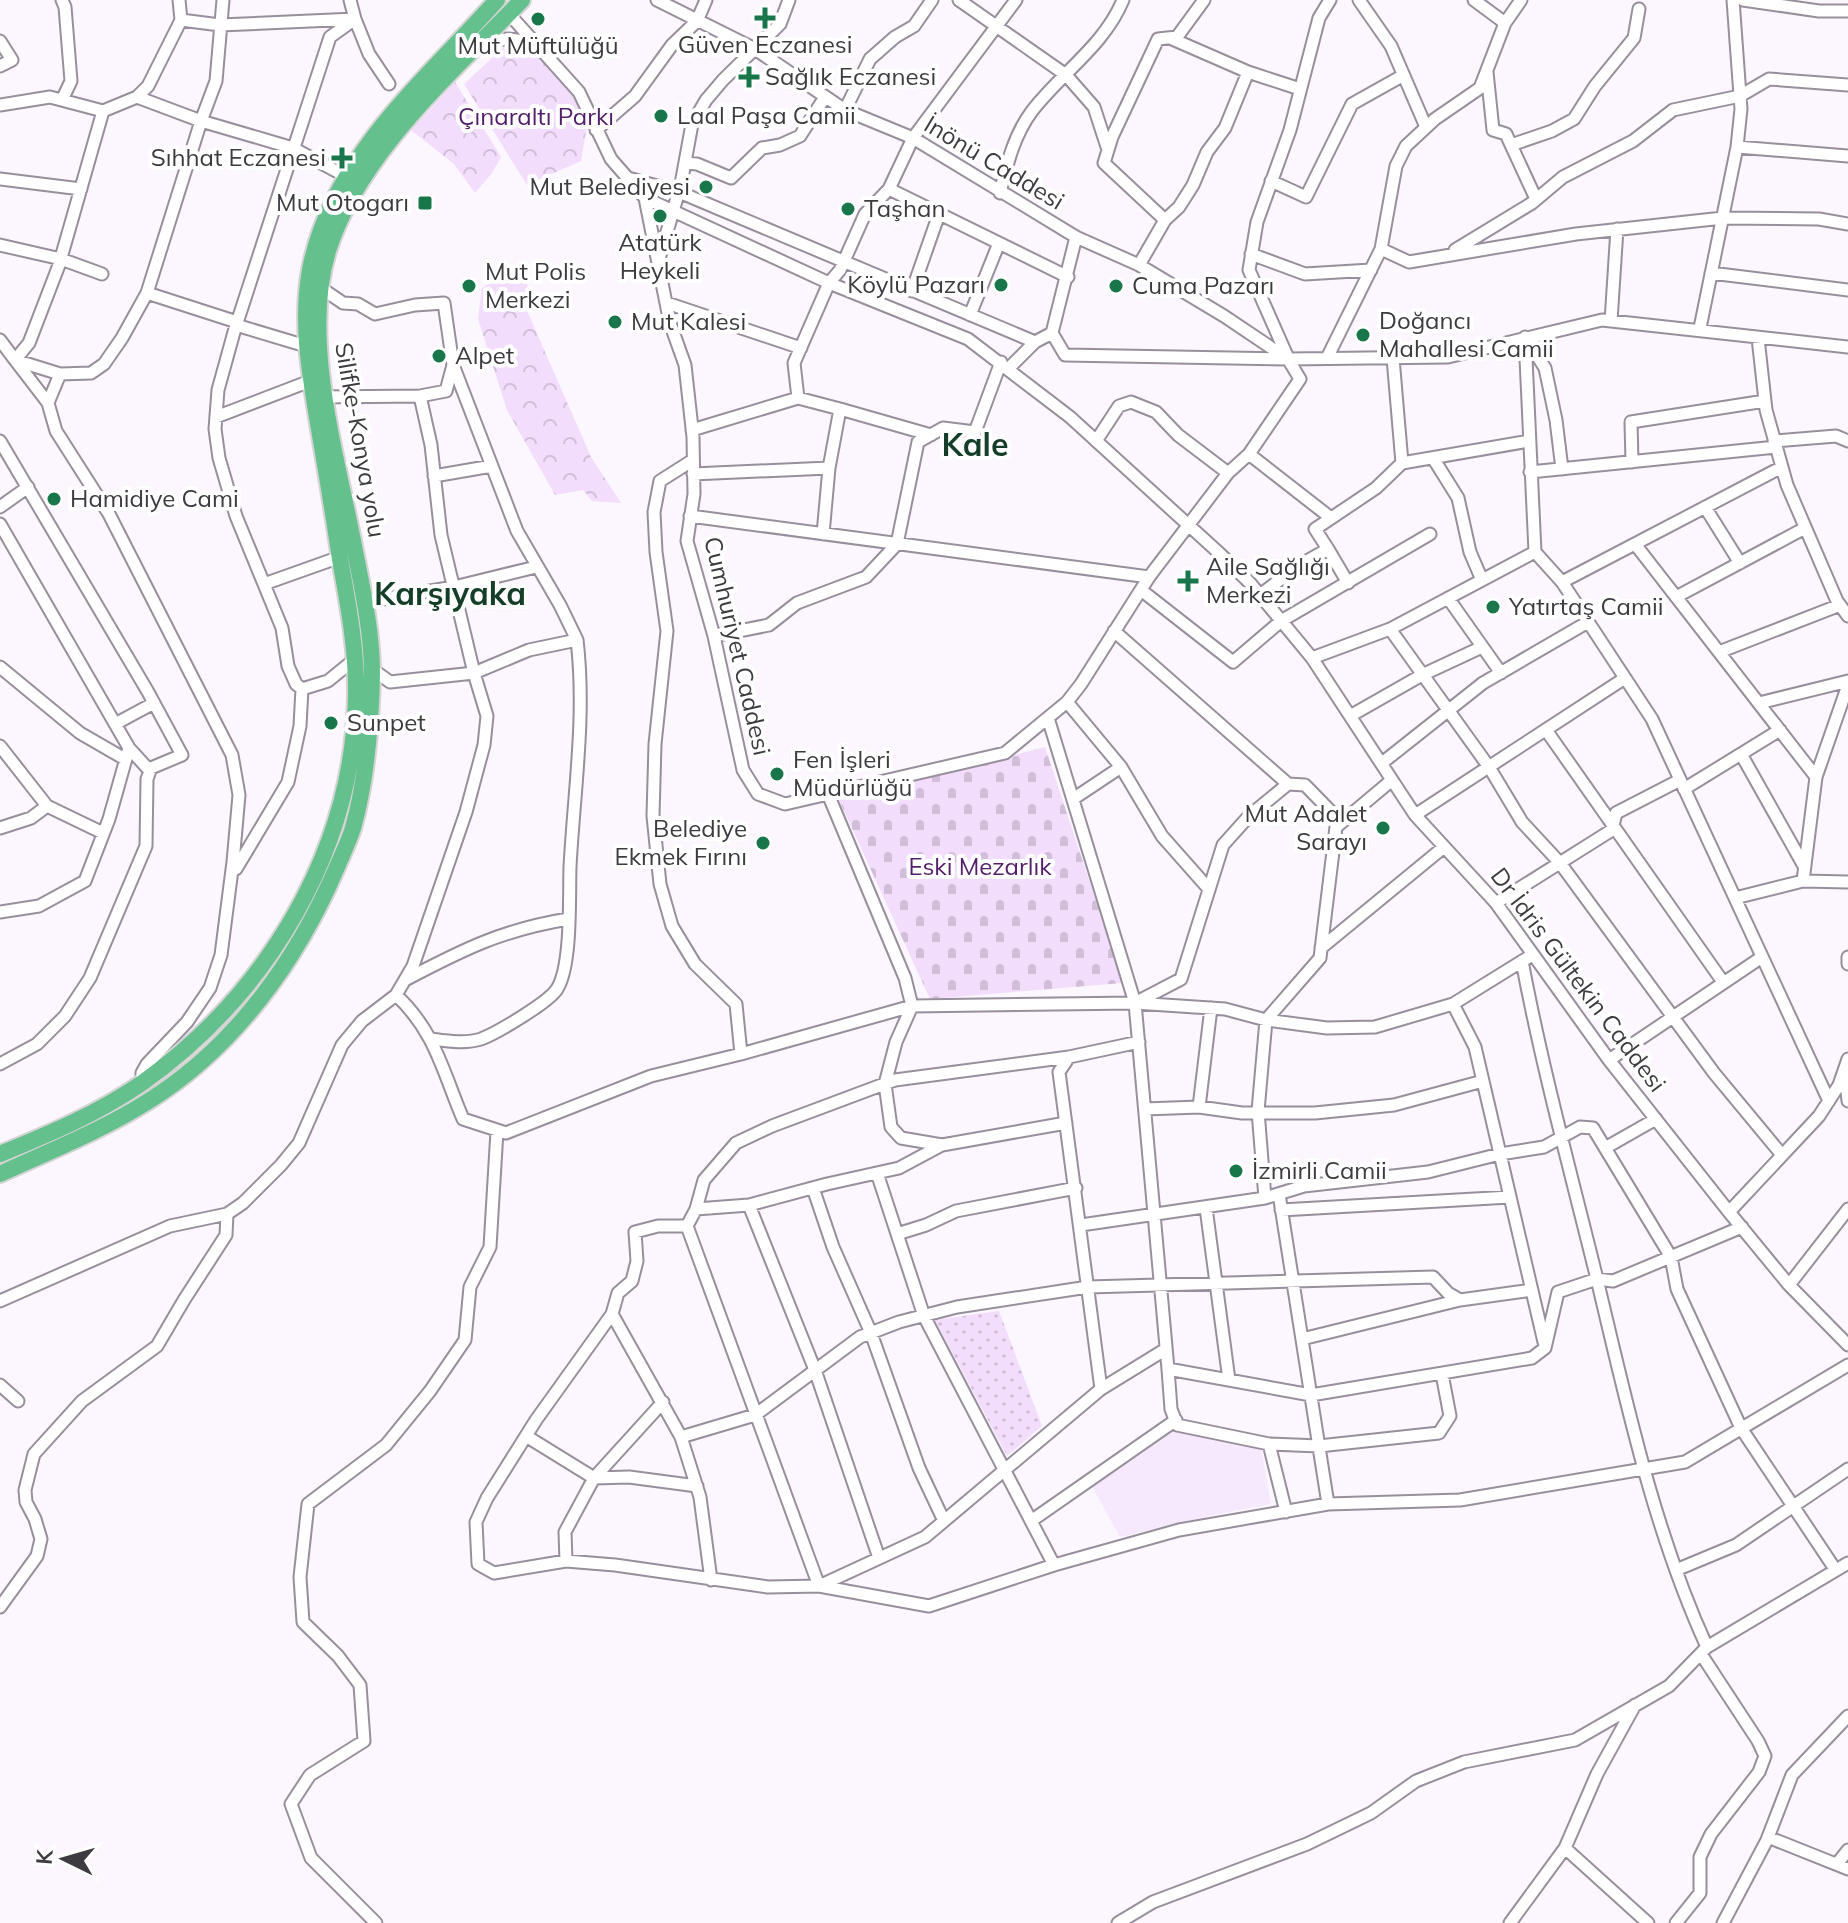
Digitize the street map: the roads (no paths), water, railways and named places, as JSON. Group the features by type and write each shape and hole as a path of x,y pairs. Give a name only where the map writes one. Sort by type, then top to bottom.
{"highway":[{"name":"Silifke-Konya yolu","path":"0,1174 86,1135 148,1101 201,1062 237,1026 271,985 303,936 353,831 363,780 372,669 365,602 306,346 310,271 321,234 347,177 369,142 497,0"},
{"name":"Silifke-Konya yolu","path":"0,1154 74,1123 142,1083 237,999 269,958 301,906 328,845 347,785 356,696 355,659 316,391 321,288 327,251 360,184 421,102 522,0"}],"street":[{"path":"62,0 71,81 62,100"},
{"path":"0,105 50,97 103,111 137,97 148,86 181,20 179,0"},
{"path":"15,360 60,374 91,373 104,364 122,338 147,293 216,81 223,0"},
{"path":"350,0 369,54 389,84"},
{"name":"İnönü Caddesi","path":"657,0 755,49 845,110 913,138 1076,237 1052,333"},
{"path":"596,130 635,96 672,45 697,21 706,0"},
{"path":"658,263 679,192 692,124 723,80 780,24 789,0"},
{"path":"845,110 870,59 895,37 914,26 932,0"},
{"path":"959,0 1066,75 1094,107 1108,150"},
{"path":"798,398 794,363 829,283 844,262 865,214 889,189 913,138 1016,0"},
{"path":"1000,193 1010,151 1031,112 1115,20 1123,0"},
{"path":"1165,220 1104,163 1158,39 1177,37 1204,0"},
{"path":"1330,0 1319,18 1290,130 1257,222 1249,270 1300,379 1249,454 1228,473 1149,577 1067,702 1048,718 1135,1003 1171,1409 1177,1425 1269,1444 1319,1446 1439,1433 1450,1416 1442,1374"},
{"path":"1359,0 1391,46 1426,127"},
{"path":"1474,0 1505,23"},
{"path":"1327,358 1381,249 1396,166 1406,146 1426,127 1480,88 1505,23 1521,0"},
{"path":"1700,328 1737,147 1740,96 1733,0"},
{"path":"1743,0 1819,11 1848,11"},
{"path":"1511,145 1552,131 1574,119 1595,86 1634,38 1639,9"},
{"name":"Cumhuriyet Caddesi","path":"509,14 579,92 611,159 645,198 670,323 685,365 693,460 687,541 714,636 743,770 758,794 785,804 1005,753 1048,718"},
{"path":"181,20 220,25 355,19"},
{"path":"302,689 296,684 288,666 282,628 236,516 219,458 215,429 218,390 330,37 355,19"},
{"path":"1170,38 1248,72 1300,89"},
{"path":"483,41 508,39 536,42"},
{"path":"0,41 12,60 0,66"},
{"path":"1487,71 1493,130 1506,134 1536,199"},
{"path":"1139,265 1165,220 1179,207 1193,185 1207,152 1225,128 1248,72"},
{"path":"1271,181 1306,197 1352,104 1402,76"},
{"path":"1448,254 1536,199 1563,177 1633,141 1673,110 1740,96 1769,79 1848,85"},
{"path":"137,97 201,121 293,148 347,177"},
{"path":"685,163 697,164 731,178 762,148 780,145 800,136 825,97"},
{"path":"15,360 29,343 61,259 103,111"},
{"path":"1737,147 1848,156"},
{"path":"628,178 679,192 1035,342"},
{"path":"0,179 81,189"},
{"path":"889,189 1068,277"},
{"name":"Dr İdris Gültekin Caddesi","path":"645,198 829,283 968,339 1005,365 1096,441 1190,525 1260,595 1312,658 1415,815 1496,903 1527,958 1729,1212 1789,1285 1848,1345"},
{"path":"912,291 939,214"},
{"path":"1381,249 1409,262 1617,229 1723,218 1819,219 1848,224"},
{"path":"1611,321 1617,229"},
{"path":"1076,237 1139,265 1288,359"},
{"path":"970,315 999,243"},
{"path":"0,245 61,259 102,274"},
{"path":"1251,254 1305,274 1371,270"},
{"path":"1711,273 1848,290"},
{"path":"321,288 343,303 358,304 375,314 415,305 444,303 453,365 517,531 577,640 581,694 568,919 563,970 557,989 530,1011 480,1039 455,1042 432,1039"},
{"path":"147,293 306,346"},
{"path":"667,303 801,348"},
{"path":"714,636 769,625 797,603 866,577 897,544 918,442 943,428 975,432 1005,365 1052,333 1065,355 1288,359 1448,357 1602,320 1700,328 1758,338 1848,347"},
{"path":"1525,337 1535,552 1562,582 1652,719 1829,1101"},
{"path":"1525,337 1545,368 1562,469"},
{"path":"1758,338 1765,401 1782,467 1805,528 1848,616"},
{"path":"0,340 48,403 56,431 109,514 232,755 239,795 221,955 210,988 187,1022 147,1064 142,1073 142,1083"},
{"path":"1393,358 1402,463"},
{"path":"216,417 316,391 420,396 446,391 453,365"},
{"path":"48,403 60,374"},
{"path":"0,1301 170,1226 227,1214 243,1203 299,1143 342,1045 362,1021 396,995 413,966 466,812 484,745 487,716 441,535 420,396"},
{"path":"692,430 798,398 931,435"},
{"path":"1632,462 1631,422 1765,401"},
{"path":"1096,441 1119,406 1131,402 1156,412 1178,435 1228,473"},
{"path":"823,534 829,468 840,409"},
{"path":"1530,472 1836,436 1845,440 1848,451"},
{"path":"0,441 182,755 151,768 146,846 90,978 65,1016 37,1044 0,1064"},
{"path":"1348,583 1315,529 1376,488 1402,463 1529,441"},
{"path":"1249,454 1331,518"},
{"path":"1433,458 1458,498 1470,552 1482,580"},
{"path":"693,460 660,481 654,512 667,631 655,744 653,816 660,884 672,926 695,964 736,1004 741,1054"},
{"path":"434,476 492,466"},
{"path":"1562,582 1782,467"},
{"path":"693,474 829,468"},
{"path":"0,507 28,487"},
{"path":"1705,507 1740,563"},
{"path":"690,516 1149,577"},
{"path":"0,524 115,724 127,754 85,881 39,906 0,912"},
{"path":"1676,597 1805,528"},
{"path":"1141,590 1233,662 1281,621 1430,534"},
{"path":"1635,544 1816,777"},
{"path":"1260,595 1298,566 1328,549"},
{"path":"1312,658 1390,629 1535,552"},
{"path":"264,584 340,557"},
{"path":"365,602 454,587 536,567"},
{"path":"1448,598 1501,673"},
{"path":"1719,652 1840,605"},
{"path":"1382,763 1501,673 1588,622"},
{"path":"1390,629 1489,767 1522,822 1560,863 1714,1073 1782,1155"},
{"path":"1114,631 1288,784 1305,785 1341,822"},
{"path":"372,669 390,682 474,673 529,650 577,640"},
{"path":"1350,716 1422,675 1482,647"},
{"path":"302,689 328,681 355,659"},
{"path":"0,667 80,733 127,754 150,771"},
{"path":"1415,815 1625,678"},
{"path":"1759,703 1848,683"},
{"path":"1803,881 1816,777 1848,683"},
{"path":"231,878 253,836 288,782 300,726 302,689"},
{"path":"1067,702 1121,767 1162,836 1208,888"},
{"path":"115,724 154,703"},
{"path":"1546,730 1723,982"},
{"path":"1496,903 1612,830 1616,813 1682,784 1780,730"},
{"path":"0,746 47,806 103,833"},
{"path":"1741,754 1805,866"},
{"path":"1073,799 1121,767"},
{"path":"1265,1198 1258,1111 1266,1020 1320,958 1336,827 1392,780"},
{"path":"1135,1003 1181,979 1223,845 1249,816 1288,784"},
{"path":"828,794 905,978 912,1006 896,1042 885,1084 891,1127 901,1138 942,1145"},
{"path":"0,828 31,818 47,806"},
{"path":"1321,948 1444,847"},
{"path":"1735,898 1803,881 1848,882"},
{"path":"404,981 470,945 498,934 568,919"},
{"path":"1609,1060 1762,957"},
{"path":"1848,957 1848,964"},
{"path":"396,995 432,1039 463,1119 506,1133 651,1076 912,1006 1135,1003 1225,1009 1266,1020 1327,1028 1375,1027 1453,1004 1527,958 1536,1037 1644,1468 1684,1597 1704,1650 1765,1756 1759,1772 1711,1834 1700,1857 1700,1893 1676,1923"},
{"path":"1453,1004 1475,1047 1545,1348"},
{"path":"1199,1107 1211,1008"},
{"path":"819,1586 687,1226 696,1209 704,1180 736,1143 772,1126 895,1080 1069,1057 1139,1042"},
{"path":"1069,1057 1059,1072 1101,1389"},
{"path":"1729,1212 1819,1116 1847,1064"},
{"path":"1847,1064 1848,1101"},
{"path":"1145,1109 1199,1107 1242,1113 1315,1113 1394,1105 1483,1081"},
{"path":"1605,1148 1656,1119"},
{"path":"696,1209 749,1205 899,1168 942,1145 1066,1123"},
{"path":"1081,1225 1265,1198 1304,1186 1428,1172 1500,1154 1544,1147 1580,1127 1593,1128 1671,1257 1677,1289 1741,1428 1835,1569"},
{"path":"376,1923 311,1858 291,1804 310,1775 364,1741 360,1685 338,1656 303,1622 300,1577 308,1504 386,1445 430,1391 465,1340 470,1287 490,1247 497,1131"},
{"path":"877,1173 924,1316 1054,1565"},
{"path":"813,1188 833,1247 871,1333 919,1468 944,1521"},
{"path":"897,1234 956,1211 1076,1188"},
{"path":"1279,1194 1328,1504"},
{"path":"1281,1210 1510,1197"},
{"path":"749,1205 815,1370 879,1558"},
{"path":"1206,1208 1229,1380"},
{"path":"1789,1285 1848,1209"},
{"path":"0,1607 37,1556 41,1539 26,1502 25,1490 34,1454 82,1401 157,1346 226,1235 227,1214"},
{"path":"687,1226 658,1226 635,1232 637,1261 632,1281 618,1293 612,1314 526,1436 487,1498 476,1522 478,1564 494,1573 566,1561 615,1565 768,1587 819,1586 929,1606 1054,1565 1179,1530 1328,1504 1460,1500 1685,1462 1848,1365"},
{"path":"1168,1369 1311,1395 1532,1358 1545,1348 1558,1292 1597,1279 1613,1281 1742,1227"},
{"path":"681,1437 755,1415 860,1337 957,1307 1088,1287 1433,1277 1448,1293 1460,1300"},
{"path":"1302,1339 1460,1300 1532,1290"},
{"path":"612,1314 681,1437 697,1486 711,1580"},
{"path":"819,1586 925,1537 1101,1389 1166,1349"},
{"path":"0,1385 18,1401"},
{"path":"566,1561 565,1532 594,1478 663,1402"},
{"path":"1031,1521 1176,1420"},
{"path":"526,1436 594,1478 629,1477 697,1486"},
{"path":"1269,1444 1286,1512"},
{"path":"1676,1570 1736,1545 1848,1469"},
{"path":"1118,1923 1153,1902 1307,1844 1371,1813 1416,1781 1464,1762 1575,1740 1669,1686 1704,1650 1848,1563"},
{"path":"1513,1922 1565,1848 1597,1774 1636,1705"},
{"path":"1723,1923 1768,1837 1792,1775 1848,1716"},
{"path":"1768,1837 1843,1866 1848,1850"},
{"path":"1565,1848 1648,1923"}],"place":[{"name":"Güven Eczanesi","path":"765,18"},
{"name":"Mut Müftülüğü","path":"538,19"},
{"name":"Sağlık Eczanesi","path":"749,77"},
{"name":"Laal Paşa Camii","path":"661,116"},
{"name":"Sıhhat Eczanesi","path":"342,158"},
{"name":"Mut Belediyesi","path":"706,187"},
{"name":"Mut Otogarı","path":"425,203"},
{"name":"Taşhan","path":"848,209"},
{"name":"Atatürk Heykeli","path":"660,216"},
{"name":"Köylü Pazarı","path":"1001,285"},
{"name":"Mut Polis Merkezi","path":"469,286"},
{"name":"Cuma Pazarı","path":"1116,286"},
{"name":"Mut Kalesi","path":"615,322"},
{"name":"Doğancı Mahallesi Camii","path":"1363,335"},
{"name":"Alpet","path":"439,356"},
{"name":"Hamidiye Cami","path":"54,499"},
{"name":"Aile Sağlığı Merkezi","path":"1188,581"},
{"name":"Yatırtaş Camii","path":"1493,607"},
{"name":"Sunpet","path":"331,723"},
{"name":"Fen İşleri Müdürlüğü","path":"777,774"},
{"name":"Mut Adalet Sarayı","path":"1383,828"},
{"name":"Belediye Ekmek Fırını","path":"763,843"},
{"name":"İzmirli Camii","path":"1236,1171"}],"district":[{"name":"Kale","path":"975,445"},
{"name":"Karşıyaka","path":"450,594"}],"park label":[{"name":"Çınaraltı Parkı","path":"536,117"},
{"name":"Eski Mezarlık","path":"980,867"}]}
